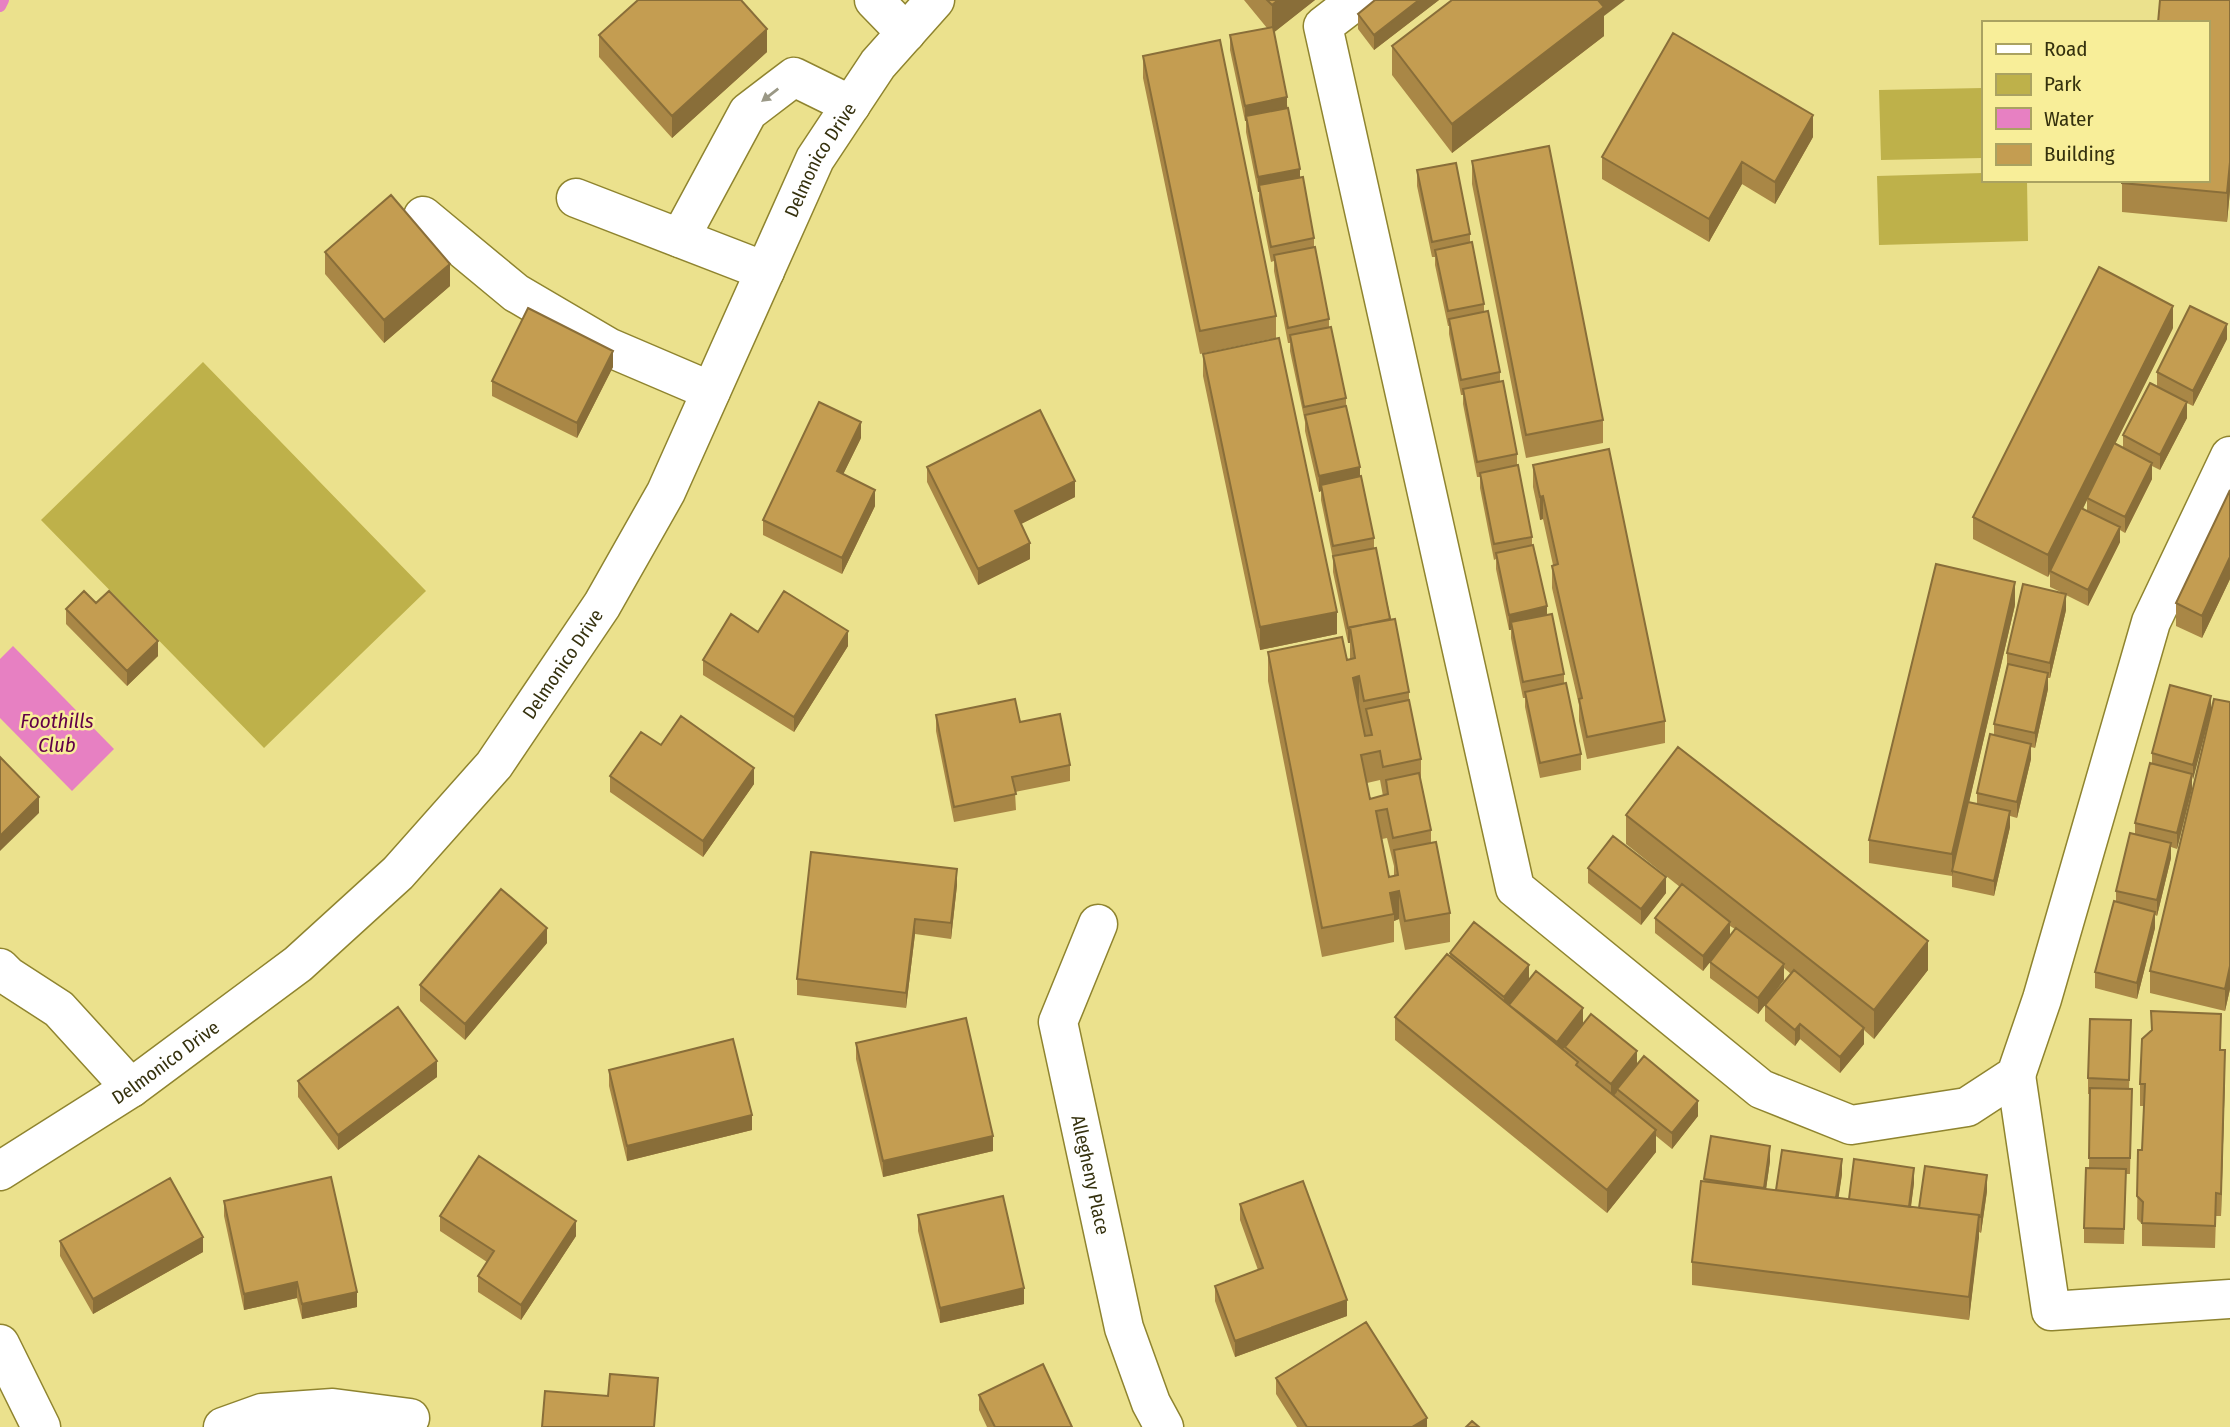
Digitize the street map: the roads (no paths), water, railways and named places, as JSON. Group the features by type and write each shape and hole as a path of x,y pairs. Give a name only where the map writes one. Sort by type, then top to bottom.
{"street":[{"path":"874,0 906,33"},
{"name":"Delmonico Drive","path":"0,1171 131,1088 298,964 398,873 494,765 602,605 666,492 815,159 878,64 935,0"},
{"path":"1357,0 1323,26 1515,888 1761,1089 1851,1125 1967,1107 2016,1075"},
{"path":"680,238 748,112 794,77 851,105"},
{"path":"576,198 765,271"},
{"path":"424,216 516,293 608,346 711,391"},
{"path":"2230,456 2151,622 2042,999 2016,1075 2051,1311 2230,1299"},
{"name":"Allegheny Place","path":"1098,924 1058,1022 1124,1328 1151,1403 1164,1427"},
{"path":"0,968 60,1009 131,1088"},
{"path":"0,1343 41,1427"},
{"path":"223,1427 262,1412 333,1408 410,1418"}],"water":[{"name":"Foothills Club","path":"13,646 114,749 72,791 0,718 0,659"}],"waterway":[{"path":"0,6 3,0"}]}
